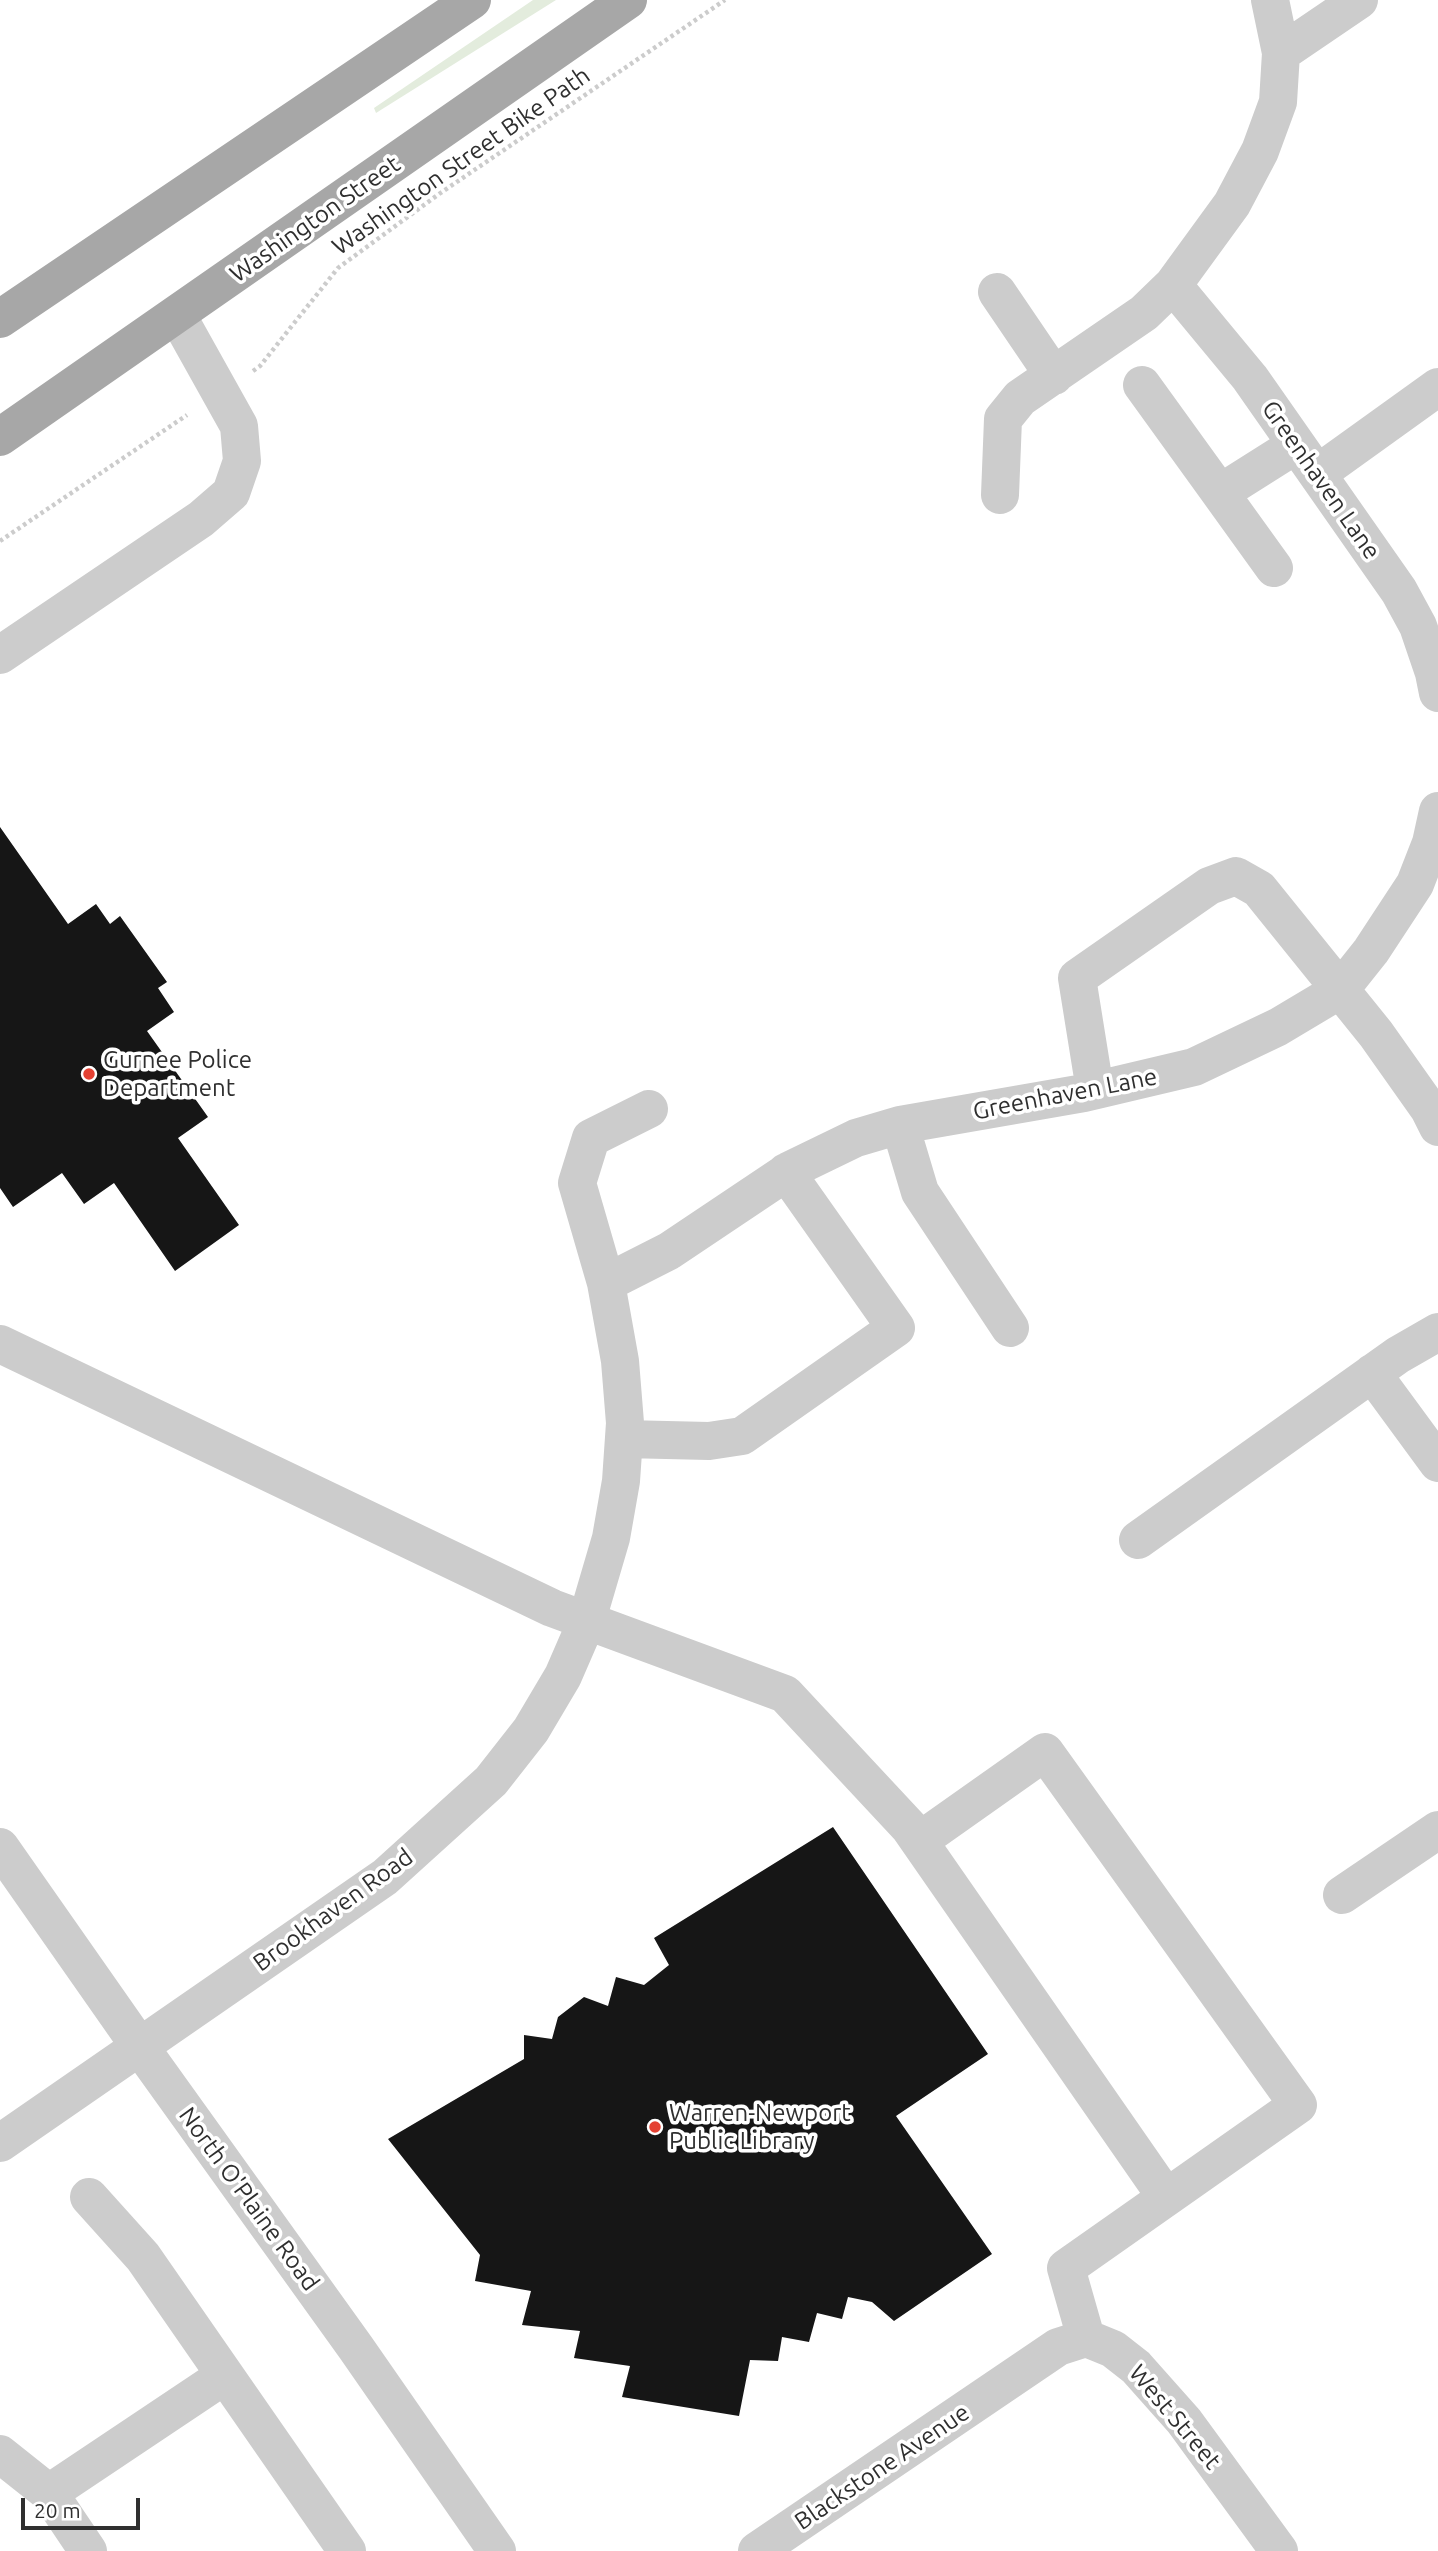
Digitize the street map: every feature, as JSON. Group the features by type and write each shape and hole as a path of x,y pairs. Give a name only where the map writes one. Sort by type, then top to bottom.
{"main road":[{"path":"0,319 472,0"},
{"name":"Washington Street","path":"0,437 628,0"}],"street":[{"path":"1000,495 1003,419 1020,398 1144,313 1173,285 1232,204 1260,151 1278,102 1281,53 1270,0"},
{"path":"1281,53 1359,0"},
{"name":"Greenhaven Lane","path":"1173,285 1250,378 1399,591 1418,626 1438,693"},
{"path":"997,292 1054,376"},
{"path":"0,654 201,519 231,493 242,461 239,426 177,315"},
{"path":"1142,385 1274,568"},
{"path":"1220,494 1307,459 1438,387"},
{"name":"Greenhaven Lane","path":"606,1283 669,1251 786,1172 856,1138 900,1125 1095,1090 1194,1067 1278,1027 1340,990 1371,951 1415,884 1431,843 1438,811"},
{"path":"1095,1090 1077,978 1209,886 1236,876 1259,889 1383,1044 1429,1109 1438,1127"},
{"name":"Brookhaven Road","path":"4,2131 140,2047 386,1877 491,1781 531,1730 563,1676 586,1623 611,1538 621,1481 625,1423 620,1362 606,1283 577,1183 591,1138 649,1109"},
{"path":"900,1125 920,1192 1010,1328"},
{"path":"624,1439 709,1441 742,1436 896,1328 786,1172"},
{"path":"1138,1540 1372,1373 1438,1332"},
{"path":"0,1344 586,1623 785,1694 909,1826 1166,2197"},
{"path":"1372,1373 1438,1463"},
{"path":"919,1841 1045,1752 1298,2105 1066,2268 1086,2338"},
{"path":"1342,1895 1438,1830"},
{"name":"North O'Plaine Road","path":"0,1847 497,2551"},
{"path":"89,2197 143,2256 347,2551"},
{"name":"Blackstone Avenue","path":"757,2551 1058,2347 1086,2338"},
{"name":"West Street","path":"1086,2338 1113,2349 1136,2367 1184,2421 1279,2551"},
{"path":"49,2493 224,2376"},
{"path":"0,2454 49,2493 88,2551"}],"path":[{"name":"Washington Street Bike Path","path":"0,541 260,366 338,268 439,194 724,0"}],"green space":[{"path":"533,0 556,0 376,113 374,108"}],"building":[{"name":"Gurnee Police Department","path":"0,827 68,924 96,904 110,924 120,916 167,982 158,988 174,1012 147,1031 208,1117 178,1138 239,1225 175,1271 114,1183 84,1204 62,1173 13,1207 0,1188"},
{"name":"Warren-Newport Public Library","path":"833,1827 988,2054 896,2116 992,2254 894,2321 872,2302 848,2297 842,2319 817,2313 809,2342 782,2337 778,2361 750,2360 739,2416 622,2397 630,2366 574,2358 580,2331 522,2325 531,2291 475,2281 480,2255 388,2139 524,2059 524,2035 552,2039 558,2017 584,1997 608,2006 616,1977 644,1985 669,1965 654,1938"}],"place":[{"name":"Gurnee Police Department","path":"89,1074"},
{"name":"Warren-Newport Public Library","path":"655,2127"}]}
